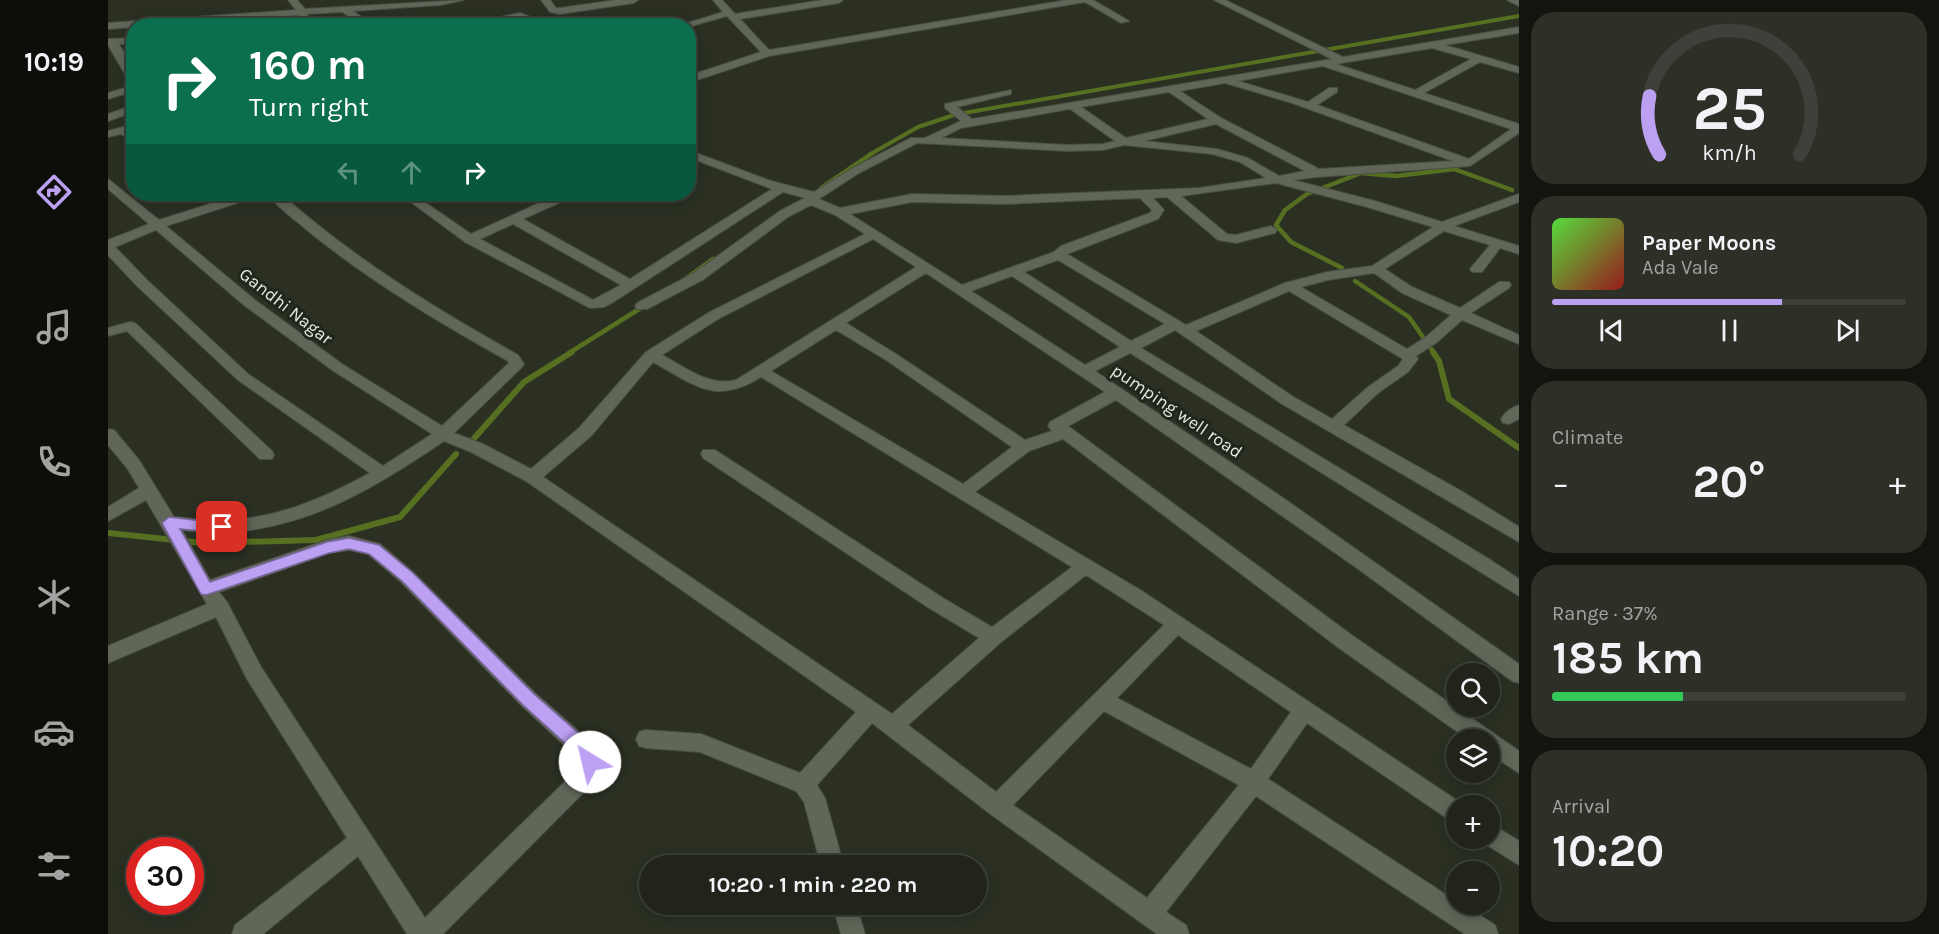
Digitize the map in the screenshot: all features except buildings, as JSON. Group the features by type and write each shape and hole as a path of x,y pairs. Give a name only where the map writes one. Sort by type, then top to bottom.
{"street":[{"path":"292,0 299,6 304,18"},
{"path":"262,18 301,12 346,10 376,4 408,6 460,0"},
{"path":"545,0 553,10 560,11 634,0"},
{"path":"717,0 767,53"},
{"path":"696,23 731,15 839,0"},
{"path":"696,77 767,53 1085,0 1124,21"},
{"path":"1218,0 1342,60"},
{"path":"1511,0 1519,3"},
{"path":"379,18 408,6"},
{"path":"346,10 359,18"},
{"path":"503,18 520,15 528,18"},
{"path":"108,26 126,26"},
{"path":"1007,92 949,106 962,117 1074,107 1519,30"},
{"path":"126,42 111,43 126,68"},
{"path":"1431,44 1519,70"},
{"path":"1416,93 1480,58"},
{"path":"1322,63 1519,128"},
{"path":"1229,80 1470,163"},
{"path":"108,96 126,90"},
{"path":"1172,90 1217,120 1317,173"},
{"path":"1309,106 1333,90"},
{"path":"1074,107 1124,142 1225,154 1244,160 1278,180 1444,225 1519,250"},
{"path":"108,117 126,111"},
{"path":"927,141 958,125 962,117"},
{"path":"642,306 699,276 809,196 915,140 1068,148 1103,147 1217,120"},
{"path":"839,212 912,198 1006,200 1171,194 1247,186 1317,173 1470,163 1519,128"},
{"path":"108,135 126,129"},
{"path":"120,130 126,134"},
{"path":"1504,138 1519,144"},
{"name":"pumping well road","path":"696,156 780,189 809,196 874,234 1084,371 1342,547 1519,675"},
{"name":"Gandhi Nagar","path":"108,183 126,197"},
{"path":"416,201 470,239 590,304 599,304 780,189"},
{"path":"1171,194 1223,237 1236,239 1271,230"},
{"path":"960,290 1059,255 1066,249 1154,216 1158,210 1144,195"},
{"path":"1084,371 1130,348 1290,286 1327,276 1376,269 1444,225 1518,198"},
{"name":"Gandhi Nagar","path":"130,201 267,316 337,368 448,437 477,448 532,477 893,726 997,806 1176,934"},
{"path":"230,201 159,224 108,246 142,283 243,377 383,474"},
{"path":"171,526 222,527 279,519 328,503 448,437 517,364 513,358 432,313 333,247 282,201"},
{"path":"470,239 553,201"},
{"path":"513,219 631,285"},
{"path":"532,477 585,432 651,355 713,315 874,234"},
{"path":"1478,269 1498,243"},
{"path":"1059,255 1180,328 1287,400 1457,496 1519,535"},
{"path":"651,355 709,386 723,388 741,383 926,267"},
{"path":"1376,269 1407,290 1519,340"},
{"path":"1014,271 1130,348 1484,564 1519,589"},
{"path":"1407,355 1427,343 1461,314 1504,285"},
{"path":"1290,286 1407,355 1410,359 1409,364 1373,390 1334,426"},
{"path":"837,324 891,357 1023,447"},
{"path":"108,332 130,326 266,455"},
{"path":"761,371 964,492 1177,624 1446,805"},
{"path":"1116,393 1056,426 1346,642 1471,729"},
{"path":"964,492 1023,447 1065,432"},
{"path":"108,434 133,464 206,590 220,607 254,673 421,934"},
{"path":"709,454 936,603 993,637"},
{"path":"112,512 148,491"},
{"path":"206,590 327,547 349,543 374,549 407,577 528,699 586,751 590,762 589,771 426,934"},
{"path":"893,726 993,637 1085,566"},
{"path":"108,655 220,607"},
{"path":"997,806 1177,624"},
{"path":"1101,699 1254,782 1486,934"},
{"path":"1149,914 1254,782 1305,709"},
{"path":"804,784 870,711"},
{"path":"646,739 701,743 804,784 814,798 830,855"},
{"path":"1500,750 1519,763"},
{"path":"1500,841 1519,854"},
{"path":"244,934 360,842"},
{"path":"847,915 853,934"}],"waterway":[{"path":"964,113 1519,16"},
{"path":"869,155 918,127 954,115"},
{"path":"821,188 871,154"},
{"path":"1342,268 1291,242 1276,225 1285,210 1307,194 1361,173 1396,176 1454,169 1512,190"},
{"path":"685,279 713,259"},
{"path":"1355,281 1409,317 1434,353"},
{"path":"569,353 644,306"},
{"path":"470,443 524,382 572,352"},
{"path":"1433,352 1439,361 1449,399 1519,448"},
{"path":"108,533 203,543 316,540 400,517 456,454"}],"route":[{"path":"222,527 169,523 206,590 327,547 349,543 374,549 407,577 528,699 586,751 590,762"}]}
